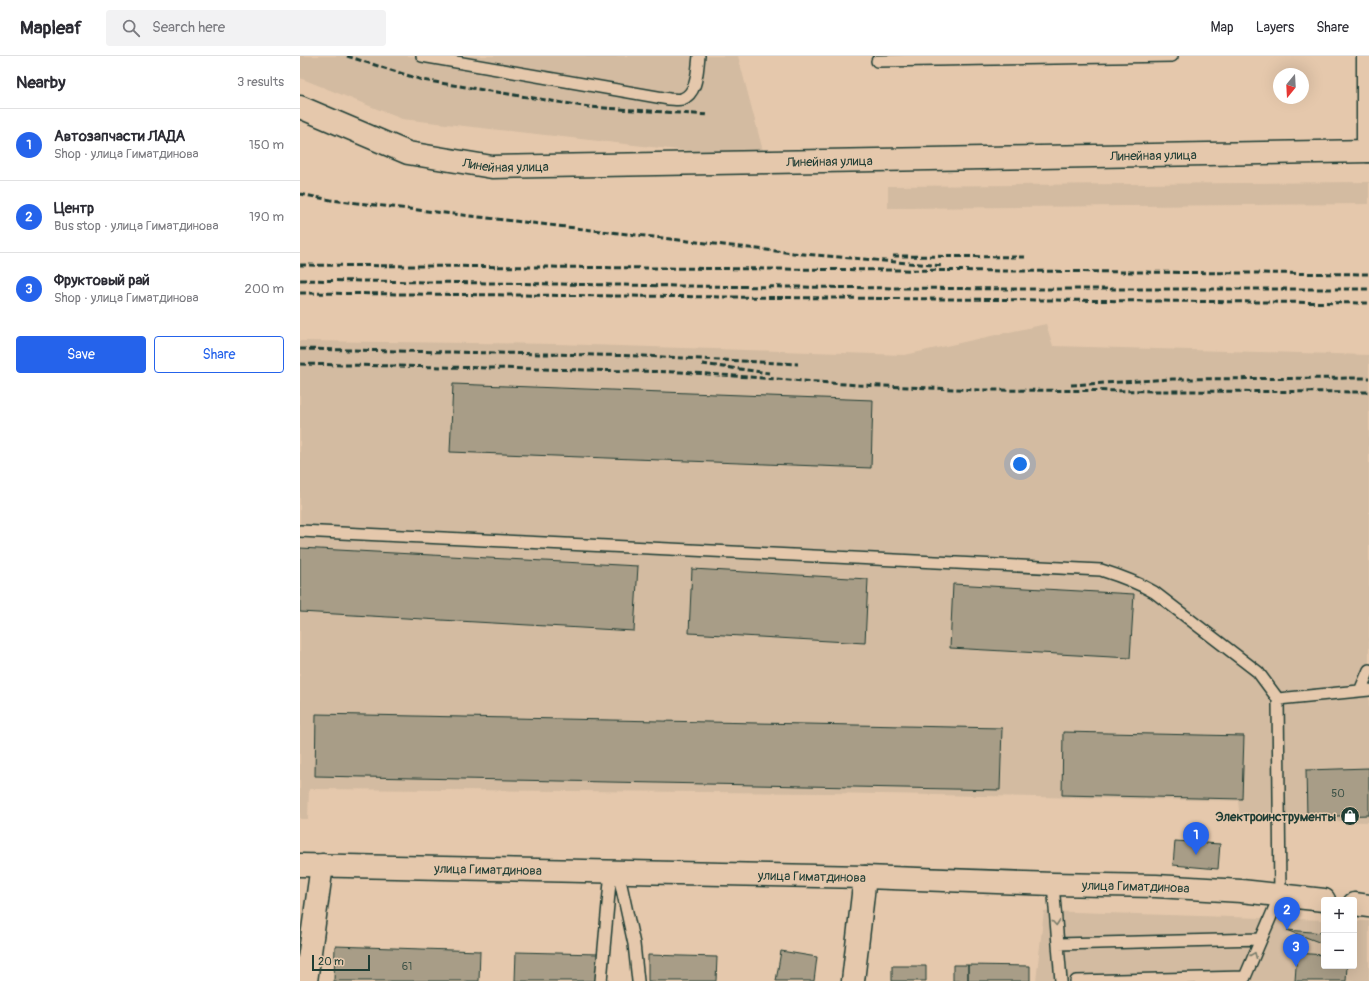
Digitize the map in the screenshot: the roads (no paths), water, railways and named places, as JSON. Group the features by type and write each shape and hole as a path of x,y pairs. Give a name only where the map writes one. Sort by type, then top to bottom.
{"street":[{"path":"1368,56 1368,151"},
{"name":"Линейная улица","path":"300,107 408,153 492,167 1368,151"},
{"name":"улица Гиматдинова","path":"300,865 865,877 1156,886 1280,895 1321,900"},
{"path":"306,981 322,865"},
{"path":"853,981 865,877"},
{"path":"1357,904 1369,906"}],"lane":[{"path":"422,56 662,98 681,100 691,94 695,81 699,56"},
{"path":"877,61 1172,56"},
{"path":"300,531 1101,570 1139,583 1154,592 1258,672 1278,699 1280,895 1245,979 1076,981"},
{"path":"1278,699 1365,690 1369,670"},
{"path":"601,981 614,871"},
{"path":"614,871 634,944 638,981"},
{"path":"1053,884 1061,981"},
{"path":"1058,944 1261,939"}],"railway":[{"path":"347,56 422,80 589,107 709,115"},
{"path":"300,194 331,200 793,253 943,266"},
{"path":"893,256 1026,257"},
{"path":"300,265 1369,274"},
{"path":"300,280 680,286 1013,289 1369,289"},
{"path":"300,293 1369,303"},
{"path":"300,349 644,356 798,364"},
{"path":"300,364 680,372 858,385 980,390 1369,392"},
{"path":"702,364 769,373"},
{"path":"1071,385 1172,379 1369,378"}],"place":[{"name":"Электроинструменты","path":"1350,816"},
{"name":"Автозапчасти ЛАДА","path":"1196,855"},
{"name":"Центр","path":"1287,930"},
{"name":"Фруктовый рай","path":"1296,967"}]}
